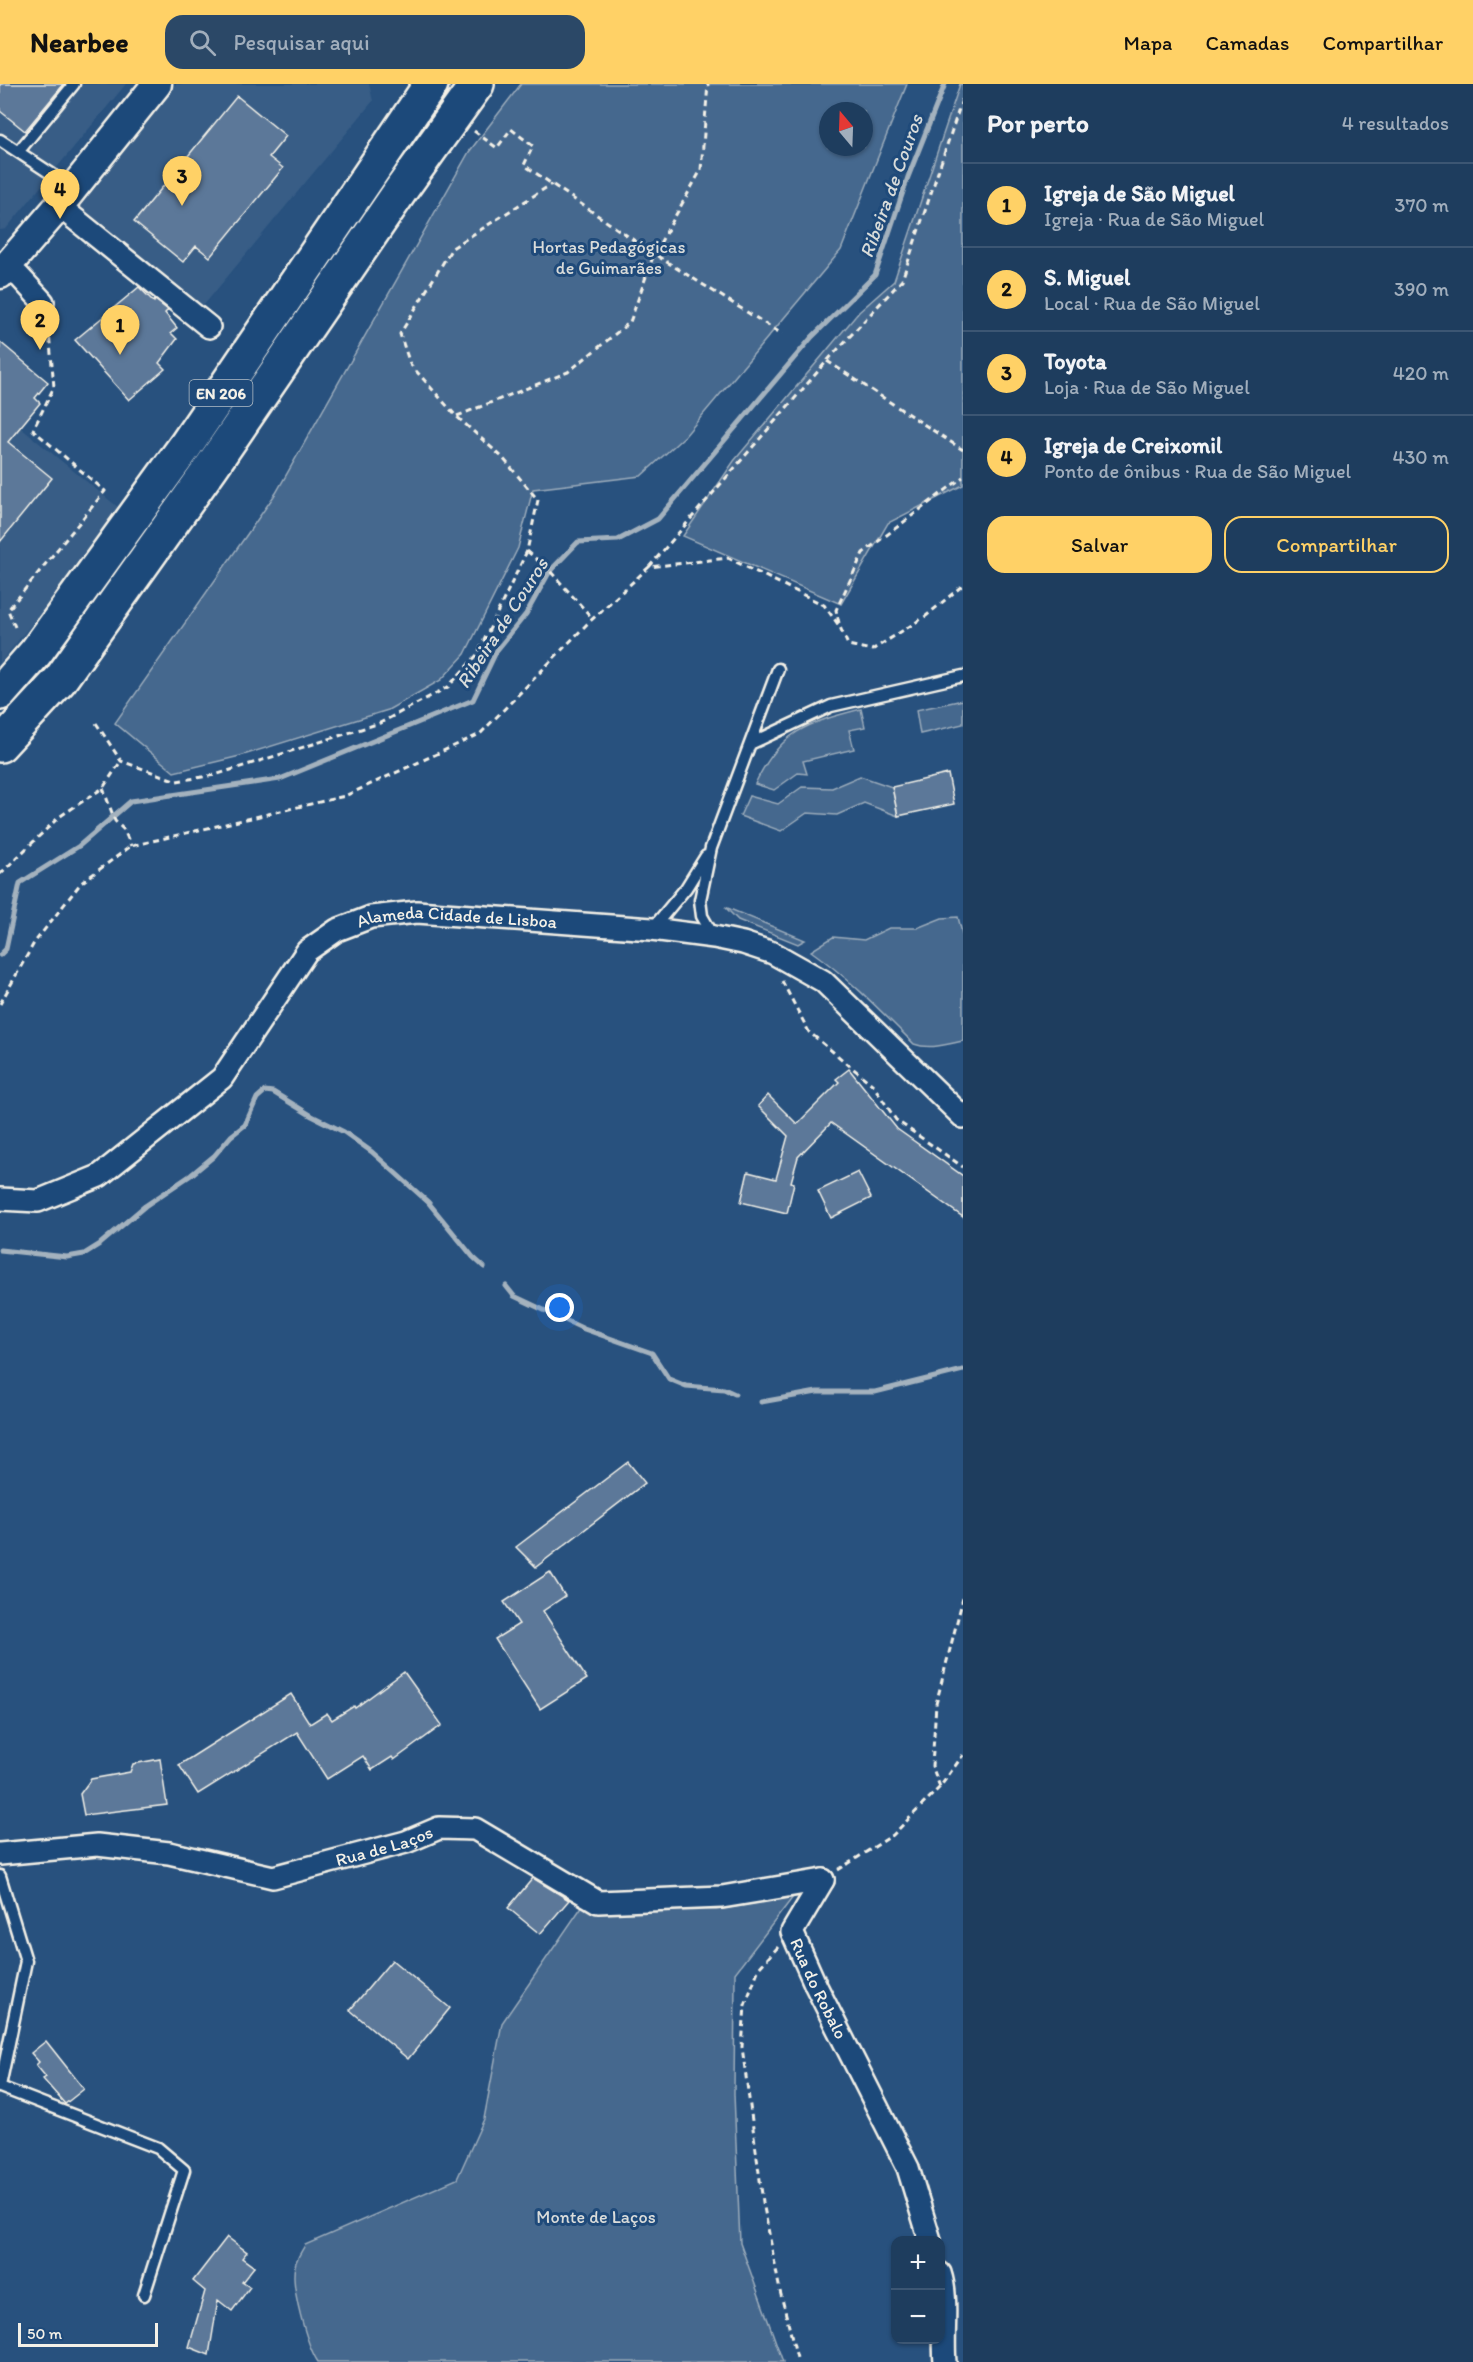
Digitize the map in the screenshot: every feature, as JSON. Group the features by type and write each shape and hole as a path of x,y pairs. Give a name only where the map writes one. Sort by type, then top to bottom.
{"highway":[{"name":"EN 206","path":"0,693 36,652 186,445 430,84"},
{"name":"EN 206","path":"0,745 60,680 225,448 426,154 469,84"},
{"path":"426,154 477,84"}],"main road":[{"path":"1,271 66,197 157,84"}],"street":[{"path":"66,197 209,327"},
{"path":"1,271 19,276 44,302"},
{"name":"Alameda Cidade de Lisboa","path":"0,1200 38,1201 99,1176 222,1077 307,951 337,930 371,917 417,912 652,929 714,937 766,950 823,981 963,1117"},
{"name":"Rua de Laços","path":"0,1854 97,1845 169,1853 273,1877 406,1842 439,1828 475,1829 598,1902 722,1897 823,1880"},
{"name":"Rua do Robalo","path":"823,1880 792,1932 816,1986 908,2168 928,2236"},
{"path":"945,2290 943,2344 945,2362"}],"lane":[{"path":"18,152 74,84"},
{"path":"0,140 18,152 66,197"},
{"path":"714,937 702,916 700,900 711,848 778,669"},
{"path":"750,744 831,706 963,676"},
{"path":"652,929 686,888 711,848"},
{"path":"0,1876 26,1961 0,2086 158,2148 184,2170 144,2295"}],"path":[{"path":"456,417 568,372 630,322 654,254 701,170 708,84"},
{"path":"0,1004 34,943 81,883 131,846 345,796 480,734 593,619 649,567 827,361 902,280 963,97"},
{"path":"468,127 497,148 511,129 533,146 524,165 654,254 782,334"},
{"path":"96,723 121,761 177,781 214,776 380,723 448,687 477,655 527,551 538,500 502,457 456,417 410,364 400,334 452,248 552,184"},
{"path":"15,627 8,610 105,491 33,430 54,387 49,328 44,302"},
{"path":"827,361 963,450"},
{"path":"963,477 863,553 836,610 840,627 848,645 872,650 926,616 963,585"},
{"path":"527,551 593,619"},
{"path":"649,567 728,558 824,605 840,627"},
{"path":"0,874 59,817 103,788 121,761"},
{"path":"103,788 115,821 124,830 131,846"},
{"path":"766,950 810,1032 873,1085 896,1120 963,1167"},
{"path":"940,1787 932,1766 936,1704 963,1598"},
{"path":"823,1880 893,1834 940,1787 963,1755"},
{"path":"792,1932 759,1968 745,2005 742,2047 763,2202 780,2291 798,2362"}],"shaded area":[{"path":"0,84 126,84 6,229 0,230"},
{"path":"176,84 369,84 373,101 199,311 75,208"},
{"path":"0,411 119,508 65,583 0,663"}],"green space":[{"name":"Hortas Pedagógicas de Guimarães","path":"521,84 907,84 841,250 685,436 641,476 533,489 518,548 465,654 441,680 388,710 240,756 174,772 115,723 276,493 469,152"},
{"path":"960,84 963,84 963,485 888,523 841,604 683,536 734,461 859,312 894,281"},
{"path":"963,700 963,724 920,734 916,710"},
{"path":"861,709 865,727 849,730 854,749 803,761 807,774 798,773 774,790 755,784 775,752 797,732 825,719"},
{"path":"860,776 892,787 898,816 864,803 837,815 807,813 781,831 740,816 749,796 778,804 802,787 832,788"},
{"path":"725,907 805,940 798,944 738,920"},
{"path":"958,917 963,937 963,1041 932,1046 914,1044 852,984 811,951 833,937 864,940 889,928 917,928 942,918"},
{"name":"Monte de Laços","path":"793,1897 735,1973 734,2094 740,2243 783,2362 318,2362 305,2330 295,2287 296,2263 305,2245 457,2179 484,2119 502,2023 583,1905 716,1910"}],"building":[{"path":"0,84 64,84 25,131 0,111"},
{"path":"237,96 286,136 269,157 283,168 210,257 196,246 183,262 134,222"},
{"path":"139,287 154,302 155,300 168,310 165,313 177,328 171,333 177,339 159,363 165,369 129,400 75,340"},
{"path":"0,342 48,382 35,398 40,403 8,442 52,478 0,542"},
{"path":"948,774 954,804 898,816 892,787"},
{"path":"849,1069 897,1129 963,1176 963,1217 831,1123 798,1157 791,1182 794,1183 787,1213 741,1202 748,1172 776,1179 788,1136 758,1106 768,1095 797,1124 839,1082 836,1079"},
{"path":"858,1172 871,1198 831,1218 818,1191"},
{"path":"628,1462 645,1483 536,1567 516,1547"},
{"path":"550,1572 565,1596 543,1611 587,1679 540,1709 495,1639 519,1624 504,1602"},
{"path":"404,1672 442,1725 394,1760 392,1757 372,1770 363,1756 327,1779 297,1732 198,1794 179,1765 291,1694 310,1724 327,1713 332,1720 354,1706 355,1708"},
{"path":"160,1759 167,1805 84,1815 80,1794 91,1779 130,1772 133,1764"},
{"path":"533,1878 569,1900 540,1934 508,1908"},
{"path":"392,1960 450,2008 408,2059 350,2010"},
{"path":"46,2041 84,2089 65,2104 43,2079 46,2077 36,2065 39,2062 31,2053"},
{"path":"227,2237 247,2252 242,2258 254,2267 242,2282 250,2287 232,2311 218,2300 209,2355 189,2347 205,2291 193,2281"}],"waterway":[{"name":"Ribeira de Couros","path":"0,955 6,949 20,883 79,846 131,801 280,779 473,700 497,650 526,614 550,571 578,542 618,540 658,519 812,337 875,275 908,177 945,84"},
{"path":"0,1250 67,1257 84,1254 214,1156 231,1136 245,1125 257,1098 265,1091 273,1092 344,1132 372,1152 428,1202 473,1257 484,1267"},
{"path":"506,1286 514,1296 584,1329 652,1353 669,1379 686,1386 724,1389 735,1394"},
{"path":"761,1402 817,1392 875,1392 963,1370"}],"place":[{"name":"Toyota","path":"182,206"},
{"name":"Igreja de Creixomil","path":"60,219"},
{"name":"S. Miguel","path":"40,350"},
{"name":"Igreja de São Miguel","path":"120,355"}]}
